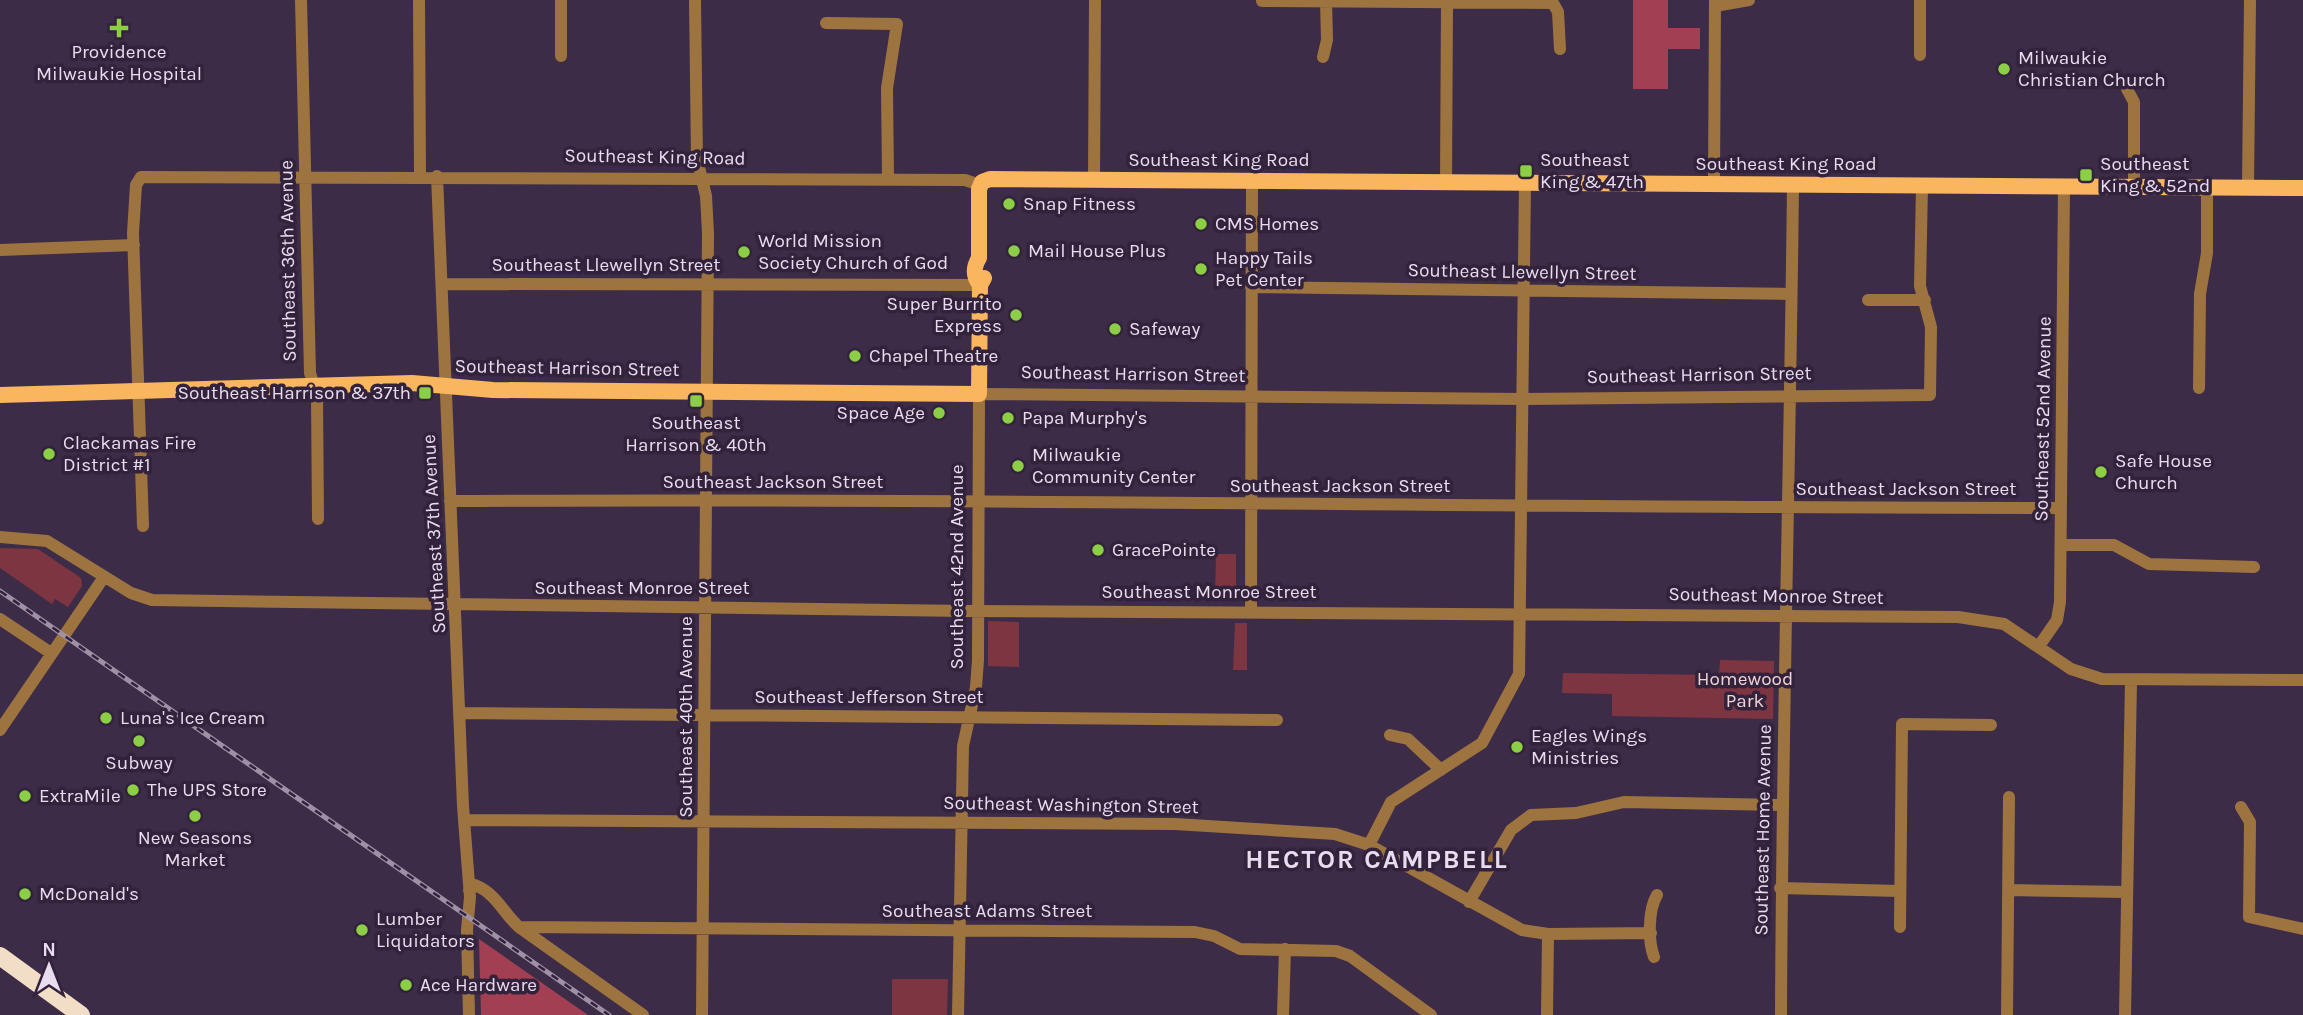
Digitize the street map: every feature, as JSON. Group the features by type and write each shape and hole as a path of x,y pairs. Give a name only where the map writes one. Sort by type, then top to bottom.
{"highway":[{"path":"0,956 81,1015"}],"main road":[{"name":"Southeast King Road","path":"980,185 990,179 2303,188"},
{"name":"Southeast 42nd Avenue","path":"979,394 980,285 975,278 975,266 979,258 980,185"},
{"name":"Southeast Harrison Street","path":"0,395 412,383 493,390 979,394"}],"street":[{"name":"Southeast 36th Avenue","path":"301,0 310,373 317,395 318,519"},
{"path":"419,0 420,176"},
{"path":"561,0 561,56"},
{"name":"Southeast 40th Avenue","path":"695,0 696,134 708,218 702,1015"},
{"path":"1094,180 1096,0"},
{"path":"1714,184 1715,3 1748,0"},
{"path":"1920,0 1920,55"},
{"path":"2248,188 2250,0"},
{"path":"1262,1 1553,3 1558,12 1560,49"},
{"path":"1323,57 1327,40 1326,1"},
{"path":"1446,183 1447,3"},
{"path":"826,23 897,24 887,88 888,179"},
{"path":"2127,89 2134,102 2134,187"},
{"name":"Southeast King Road","path":"134,245 134,208 138,180 149,176 888,179 965,180 980,185"},
{"name":"Southeast 37th Avenue","path":"438,176 450,501 469,890 465,894 463,932 463,971 468,988 469,1015"},
{"path":"1251,611 1252,181"},
{"path":"1369,845 1391,802 1482,743 1516,683 1521,661 1525,183"},
{"name":"Southeast Home Avenue","path":"1781,1015 1780,888 1793,185"},
{"path":"1868,300 1925,300 1920,286 1922,186"},
{"name":"Southeast 52nd Avenue","path":"2039,646 2057,620 2061,545 2064,187"},
{"path":"2199,388 2200,294 2207,253 2207,187"},
{"path":"0,250 134,245 143,526"},
{"name":"Southeast Llewellyn Street","path":"442,284 980,285"},
{"name":"Southeast Llewellyn Street","path":"1251,287 1791,294"},
{"name":"Southeast Harrison Street","path":"979,394 1524,398 1930,395 1931,327 1925,300"},
{"name":"Southeast 42nd Avenue","path":"958,1015 963,746 978,680 979,394"},
{"name":"Southeast Jackson Street","path":"450,501 706,500 1523,507 2061,508"},
{"name":"Southeast Monroe Street","path":"0,537 47,541 131,593 152,600 1980,618 2010,627 2080,673 2102,679 2303,680"},
{"path":"2061,545 2114,545 2149,564 2254,567"},
{"path":"0,730 104,577"},
{"path":"0,619 51,653"},
{"path":"2125,1015 2131,680"},
{"name":"Southeast Jefferson Street","path":"461,713 1277,720"},
{"path":"1900,926 1902,724 1990,725"},
{"path":"1390,735 1408,739 1441,770"},
{"path":"2007,1015 2009,797"},
{"path":"1469,902 1511,830 1531,815 1576,813 1624,802 1783,805"},
{"path":"2241,807 2250,822 2249,917 2303,929"},
{"name":"Southeast Washington Street","path":"465,820 1175,824 1335,834 1369,845 1509,925 1548,934 1651,933"},
{"path":"469,890 475,886 486,891 519,927 643,1015"},
{"path":"1780,888 1900,891"},
{"path":"2008,890 2126,892"},
{"path":"1654,957 1651,933 1652,903 1657,895"},
{"name":"Southeast Adams Street","path":"519,927 1195,932 1214,936 1240,949 1336,951 1350,956 1427,1014"},
{"path":"1548,934 1548,1015"},
{"path":"1283,1015 1285,949"}],"green space":[{"path":"0,548 38,549 81,578 82,586 68,607 55,599 52,604 0,568"},
{"path":"1216,554 1236,554 1236,595 1215,595"},
{"path":"988,621 1019,622 1019,667 988,666"},
{"path":"1235,623 1247,623 1247,670 1233,670"},
{"name":"Homewood Park","path":"1720,660 1774,661 1773,719 1612,716 1612,694 1562,693 1563,673 1719,675"},
{"path":"892,979 948,979 947,1015 892,1015"}],"shaded area":[{"path":"1633,0 1668,0 1668,28 1700,28 1700,49 1668,49 1668,89 1633,89"},
{"path":"479,939 588,1015 481,1015"}],"railway":[{"path":"0,591 609,1015"}],"place":[{"name":"Providence Milwaukie Hospital","path":"119,28"},
{"name":"Milwaukie Christian Church","path":"2004,69"},
{"name":"Southeast King & 47th","path":"1526,171"},
{"name":"Southeast King & 52nd","path":"2086,175"},
{"name":"Snap Fitness","path":"1009,204"},
{"name":"CMS Homes","path":"1201,224"},
{"name":"Mail House Plus","path":"1014,251"},
{"name":"World Mission Society Church of God","path":"744,252"},
{"name":"Happy Tails Pet Center","path":"1201,269"},
{"name":"Super Burrito Express","path":"1016,315"},
{"name":"Safeway","path":"1115,329"},
{"name":"Chapel Theatre","path":"855,356"},
{"name":"Southeast Harrison & 37th","path":"425,393"},
{"name":"Southeast Harrison & 40th","path":"696,401"},
{"name":"Space Age","path":"939,413"},
{"name":"Papa Murphy's","path":"1008,418"},
{"name":"Clackamas Fire District #1","path":"49,454"},
{"name":"Milwaukie Community Center","path":"1018,466"},
{"name":"Safe House Church","path":"2101,472"},
{"name":"GracePointe","path":"1098,550"},
{"name":"Luna's Ice Cream","path":"106,718"},
{"name":"Subway","path":"139,741"},
{"name":"Eagles Wings Ministries","path":"1517,747"},
{"name":"The UPS Store","path":"133,790"},
{"name":"ExtraMile","path":"25,796"},
{"name":"New Seasons Market","path":"195,816"},
{"name":"McDonald's","path":"25,894"},
{"name":"Lumber Liquidators","path":"362,930"},
{"name":"Ace Hardware","path":"406,985"}],"district":[{"name":"HECTOR CAMPBELL","path":"1377,859"}]}
